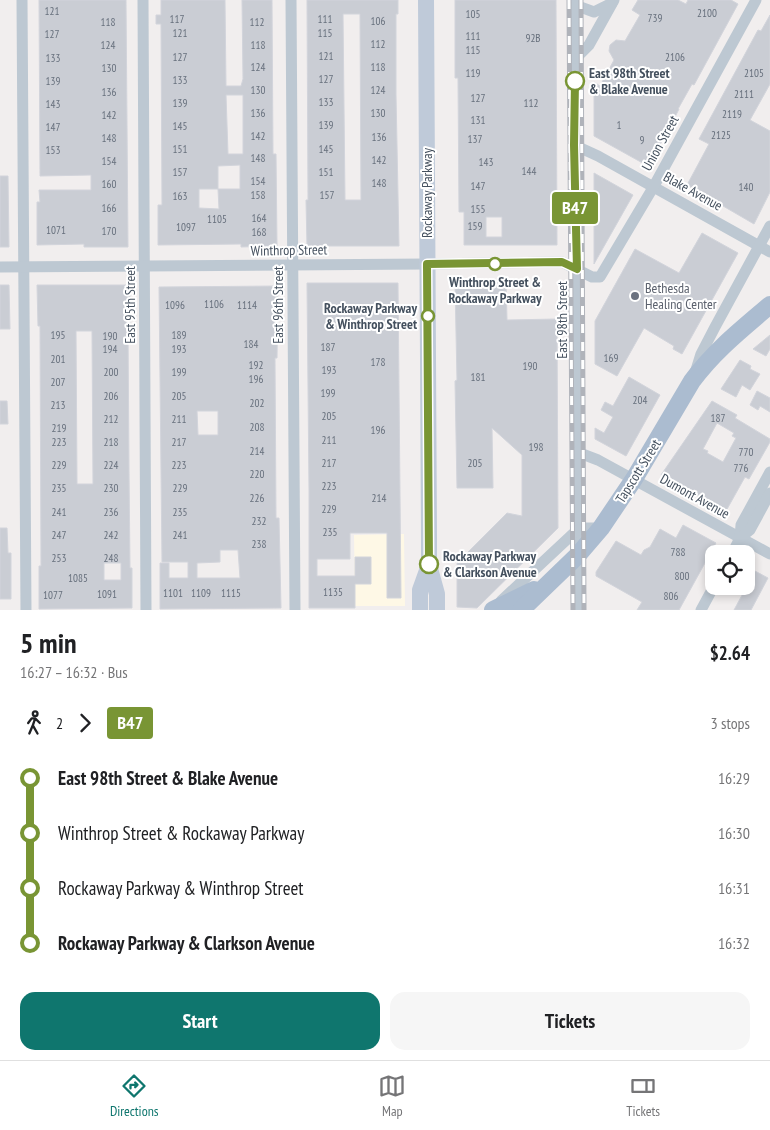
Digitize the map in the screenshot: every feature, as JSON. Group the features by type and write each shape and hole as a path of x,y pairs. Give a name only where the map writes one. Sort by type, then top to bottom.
{"main road":[{"name":"Tapscott Street","path":"521,610 577,556 601,528 634,480 692,381 703,367 722,346 770,305"},
{"path":"493,610 548,584"}],"street":[{"path":"22,0 26,610"},
{"name":"East 95th Street","path":"143,0 146,610"},
{"name":"East 96th Street","path":"291,0 295,610"},
{"name":"Rockaway Parkway","path":"426,0 429,565 437,594 437,610"},
{"name":"Union Street","path":"577,269 592,277 600,277 654,186 756,0"},
{"path":"575,3 594,12 613,1"},
{"path":"576,58 589,45 613,1"},
{"name":"East 98th Street","path":"575,3 574,145 577,269 576,531 578,610"},
{"name":"Blake Avenue","path":"574,145 654,186 770,252"},
{"name":"Tapscott Street","path":"692,381 701,354 770,226"},
{"name":"Winthrop Street","path":"0,266 562,262 577,269"},
{"name":"Dumont Avenue","path":"577,452 598,460 770,554"},
{"path":"736,545 740,538 741,525 770,472"},
{"path":"740,538 750,530 770,493"},
{"path":"493,610 576,531 585,528 601,528"},
{"name":"Rockaway Parkway","path":"420,610 420,590 429,565"},
{"path":"701,610 709,595"}],"shaded area":[{"path":"404,534 405,606 355,606 354,535"}],"building":[{"path":"39,0 126,0 128,247 84,247 84,244 37,245 37,202 40,202 39,190 91,190 91,175 40,176"},
{"path":"161,0 225,0 226,86 241,86 243,79 242,0 272,0 273,154 276,154 277,246 241,247 241,244 158,245 158,205 162,205 161,24 156,24 156,15 161,15","holes":["226,95 243,95 243,154 228,154","240,165 240,189 218,189 218,166","199,189 218,189 219,209 199,208"]},
{"path":"307,0 398,0 398,14 396,14 396,95 399,246 307,246 306,200 308,200","holes":["343,14 360,14 361,200 345,200"]},
{"path":"455,0 556,0 557,245 464,245 464,212 459,212 458,78 455,78","holes":["486,217 502,217 502,237 486,237"]},
{"path":"638,0 678,0 686,4 688,0 731,0 738,4 648,166 594,136 594,82 600,86 614,60 609,51 610,45 616,40 625,41 640,15 632,10"},
{"path":"770,15 770,84 750,120 770,131 770,192 754,224 687,185 709,144 699,139 758,30 761,31"},
{"path":"594,173 633,195 594,264"},
{"path":"0,176 8,176 9,247 0,247"},
{"path":"702,233 738,253 682,354 673,349 674,346 644,328 617,376 595,364 595,321 635,249 679,273"},
{"path":"458,282 506,282 507,320 557,319 558,528 477,608 457,607 457,563 507,513 522,516 522,455 492,428 493,488 457,488 455,284"},
{"path":"307,283 398,283 401,598 387,598 387,533 350,533 350,559 317,559 317,576 355,576 355,557 371,557 371,584 355,584 355,608 309,608"},
{"path":"0,285 9,285 10,329 0,329"},
{"path":"37,285 130,285 130,331 128,331 132,608 39,609 39,566 41,566 40,326 38,326","holes":["76,331 92,331 93,484 77,484","104,563 121,563 121,580 104,580"]},
{"path":"278,286 277,358 275,358 276,518 279,518 281,608 160,609 160,563 169,563 169,578 188,578 188,562 162,562 159,287","holes":["197,411 218,411 218,435 198,435","220,550 238,550 240,578 197,578 197,563 220,562"]},
{"path":"770,335 770,349 766,356 753,349"},
{"path":"740,360 751,366 750,369 760,374 750,390 742,385 736,397 721,389"},
{"path":"629,377 660,395 626,456 595,439 595,428 604,433 613,417 601,410 605,402 613,406"},
{"path":"757,391 770,398 770,412 760,406 758,410 750,405"},
{"path":"0,401 7,401 8,424 0,424"},
{"path":"712,401 737,415 735,418 770,439 749,479 745,477 726,511 661,475","holes":["717,423 734,433 732,436 736,438 723,462 703,449"]},
{"path":"683,525 716,543 715,545 705,545 705,563 679,610 637,610 642,602 596,576 596,572 616,541 641,555 644,550 650,547 660,529 676,538"},
{"path":"0,528 7,528 8,553 11,553 11,599 0,599"},
{"path":"755,571 768,578 751,610 734,610 742,595 755,595"}],"railway":[{"path":"569,0 573,610"},
{"path":"581,0 584,610"}],"bus line":[{"name":"B47","path":"429,564 427,264 562,262 577,269 574,145 575,81"}],"place":[{"name":"East 98th Street & Blake Avenue","path":"575,81"},
{"name":"Winthrop Street & Rockaway Parkway","path":"495,264"},
{"name":"Bethesda Healing Center","path":"635,296"},
{"name":"Rockaway Parkway & Winthrop Street","path":"428,316"},
{"name":"Rockaway Parkway & Clarkson Avenue","path":"429,564"}]}
